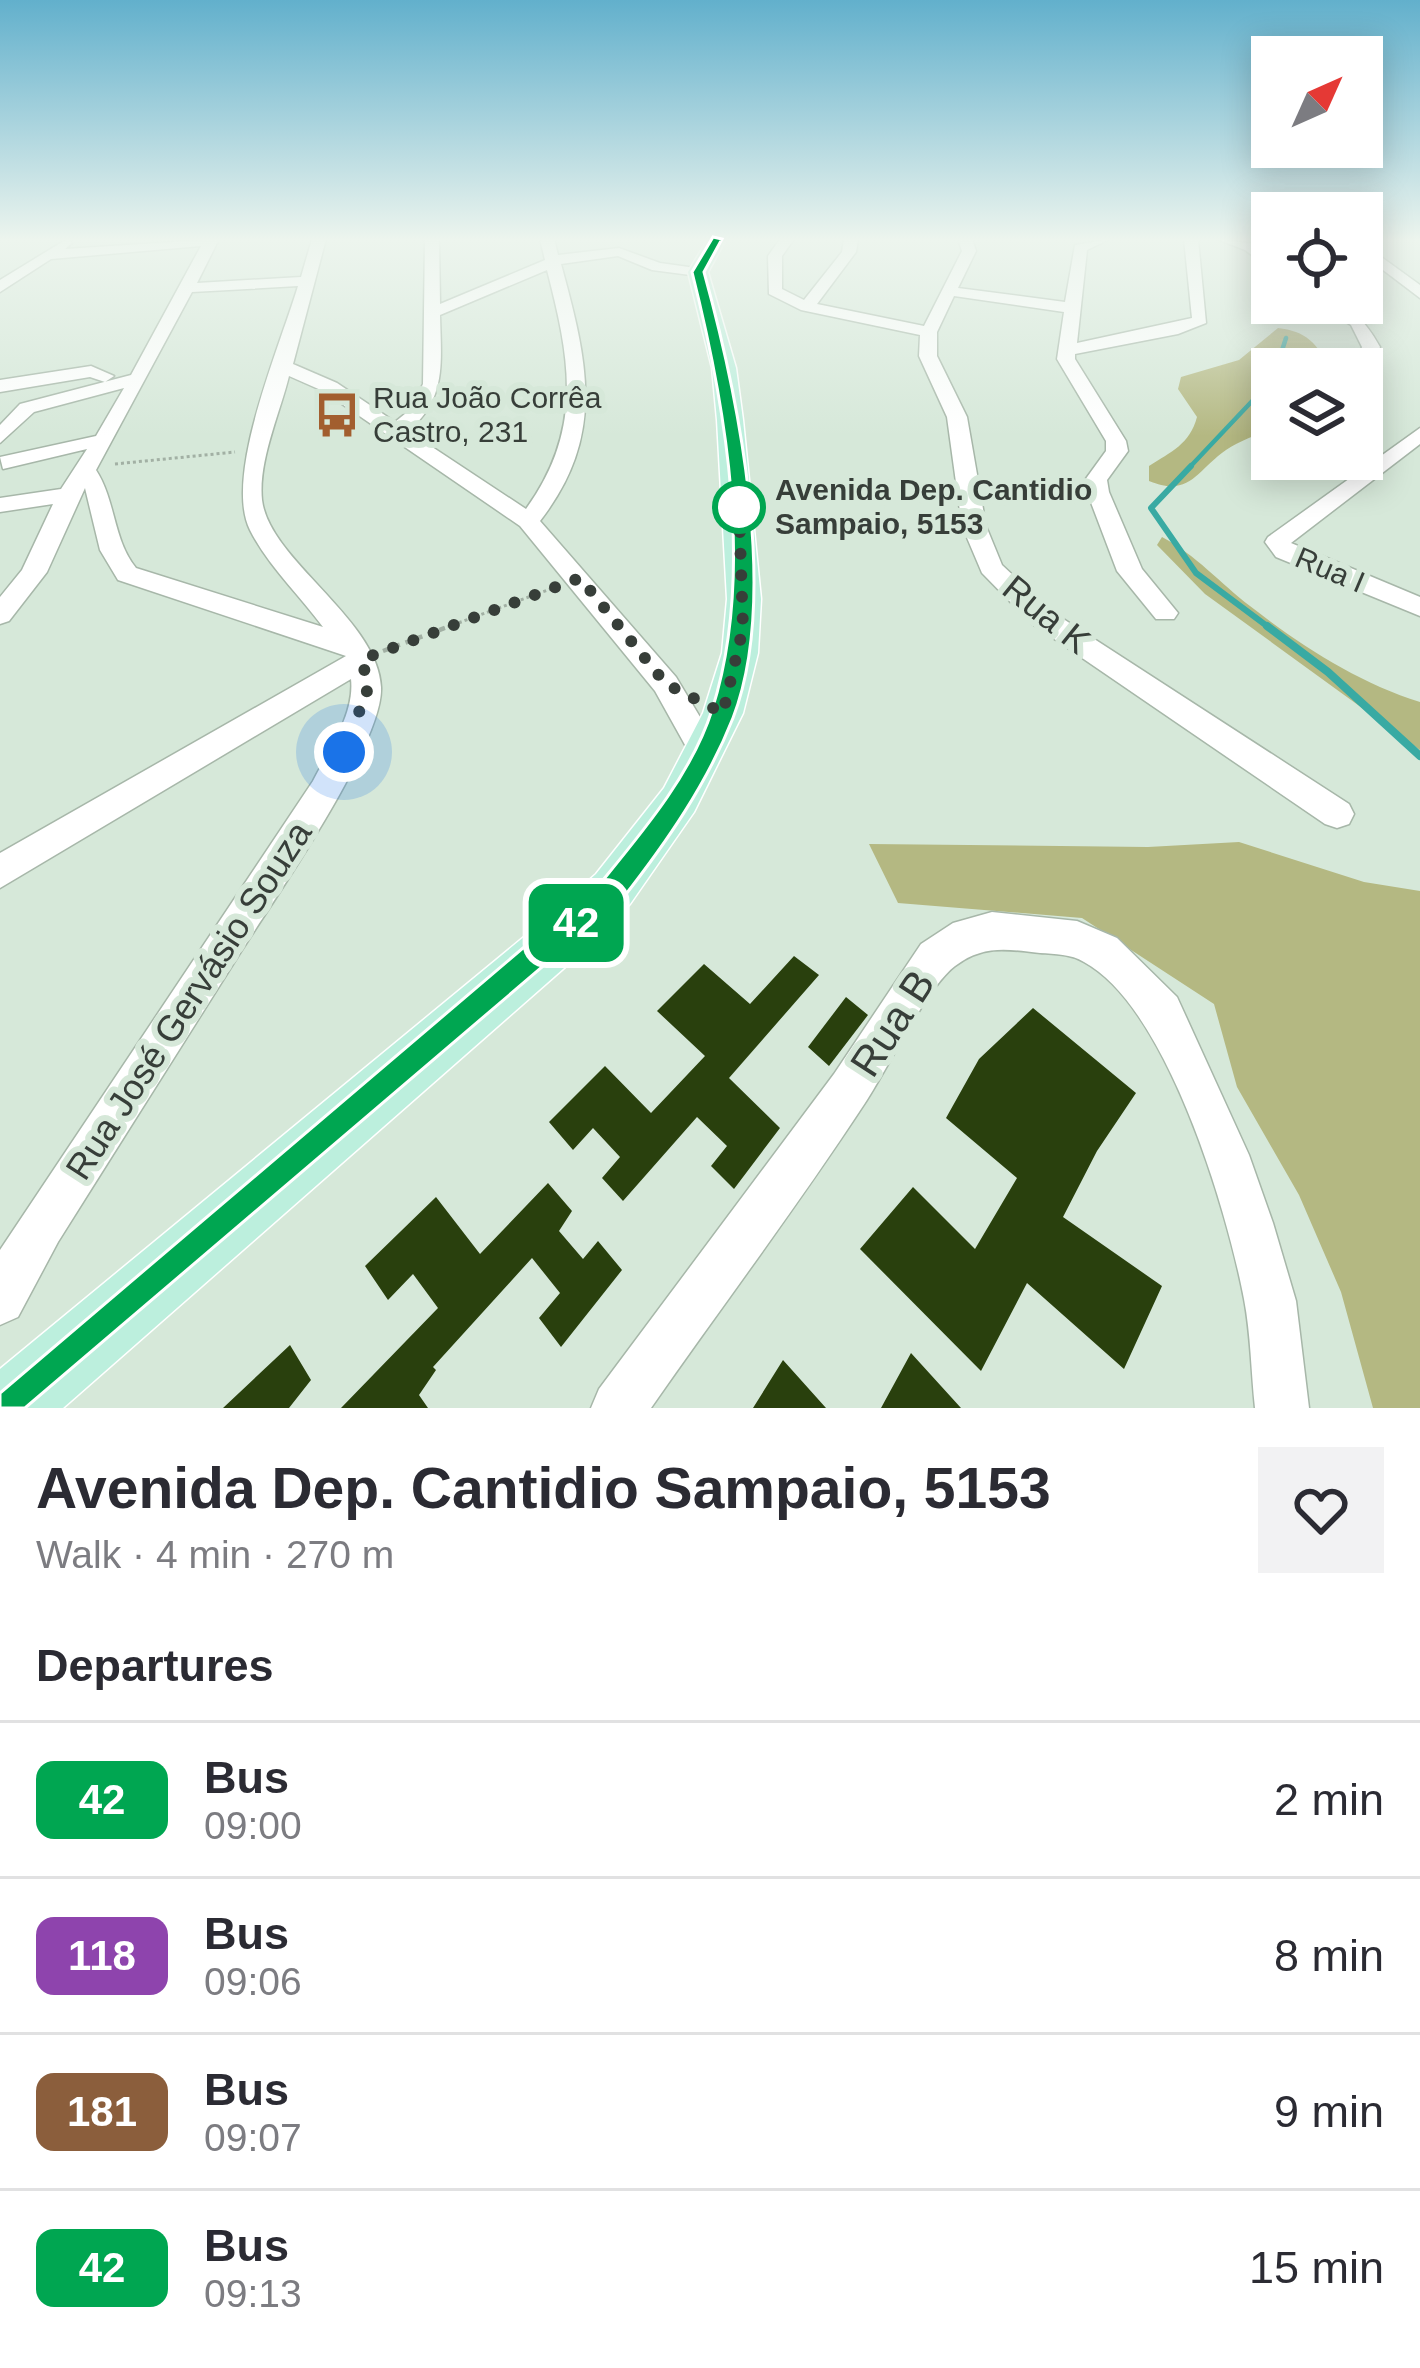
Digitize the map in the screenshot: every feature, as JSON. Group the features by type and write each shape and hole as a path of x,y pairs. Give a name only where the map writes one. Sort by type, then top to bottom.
{"main road":[{"path":"10,1408 613,889 652,840 714,733 743,628 738,493 714,305"}],"street":[{"path":"6,599 43,556 69,495 88,469 175,305"},
{"path":"301,305 259,450 251,500 256,520 359,653"},
{"path":"396,431 419,412 432,384 434,305"},
{"path":"434,312 451,305"},
{"path":"528,521 556,480 578,394 576,358 563,305"},
{"path":"802,305 929,332 942,305"},
{"path":"1048,305 1072,308"},
{"path":"1072,305 1069,367 1116,441 1117,451 1096,480 1130,571 1165,613"},
{"path":"1067,350 1158,334 1200,320 1198,305"},
{"name":"Rua K","path":"929,332 928,356 957,418 978,538 991,568 1009,590 1337,814"},
{"path":"285,367 314,377 528,521 666,684 714,733"},
{"path":"0,386 95,371 113,380 138,378"},
{"path":"0,437 26,408 138,378"},
{"name":"Rua I","path":"1420,434 1277,542 1285,551 1420,608"},
{"path":"3,463 59,446 104,440"},
{"path":"88,469 104,506 111,554 127,574 359,653"},
{"path":"0,505 69,495"},
{"path":"0,872 359,653"},
{"name":"Rua José Gervásio Souza","path":"0,1299 41,1225 325,790 362,713 367,691 359,653"},
{"name":"Rua B","path":"618,1408 849,1089 935,957 967,936 992,930 1078,939 1103,951 1163,1011 1233,1172 1249,1223 1270,1301 1282,1408"}],"path":[{"path":"88,469 259,450"},
{"path":"359,653 580,578"}],"green space":[{"path":"1278,328 1296,332 1317,348 1254,348"},
{"path":"1251,350 1251,438 1231,447 1184,484 1149,481 1149,466 1185,441 1197,417 1178,389 1181,377 1239,360"},
{"path":"1162,537 1310,649 1353,674 1420,702 1420,750 1205,594 1157,545"},
{"path":"1239,842 1364,882 1420,891 1420,1408 1373,1408 1341,1292 1299,1195 1237,1087 1214,1004 1082,918 898,903 869,844 1148,847"}],"building":[{"path":"794,956 819,975 729,1078 780,1128 734,1189 711,1166 727,1146 697,1117 623,1201 602,1178 620,1157 593,1128 573,1150 549,1122 605,1066 651,1113 705,1056 657,1011 704,964 750,1004"},
{"path":"846,997 868,1015 829,1066 808,1047"},
{"path":"1033,1008 1136,1093 1097,1151 1063,1217 1162,1286 1124,1369 1027,1283 981,1371 860,1249 913,1187 975,1249 1017,1178 946,1118 979,1059"},
{"path":"548,1183 572,1211 559,1231 583,1259 598,1241 622,1270 561,1347 539,1318 560,1293 532,1258 433,1367 436,1370 419,1395 428,1408 341,1408 438,1308 413,1274 388,1300 365,1266 436,1197 480,1254"},
{"path":"290,1345 311,1380 289,1408 223,1408"},
{"path":"911,1353 961,1408 881,1408"},
{"path":"783,1360 826,1408 753,1408"}],"waterway":[{"path":"1283,348 1286,338"},
{"path":"1188,469 1251,402"},
{"path":"1191,466 1151,508 1196,573 1269,627"},
{"path":"1269,627 1328,672 1420,756"}],"bus line":[{"name":"42","path":"10,1408 554,944 613,889 652,840 699,766 723,713 740,653 744,599 724,368 705,305"}],"place":[{"name":"Rua João Corrêa Castro, 231","path":"337,415"},
{"name":"Avenida Dep. Cantidio Sampaio, 5153","path":"739,507"}],"route":[{"path":"344,752 367,691 363,659 580,578 666,684 723,713 743,628 739,507"}]}
